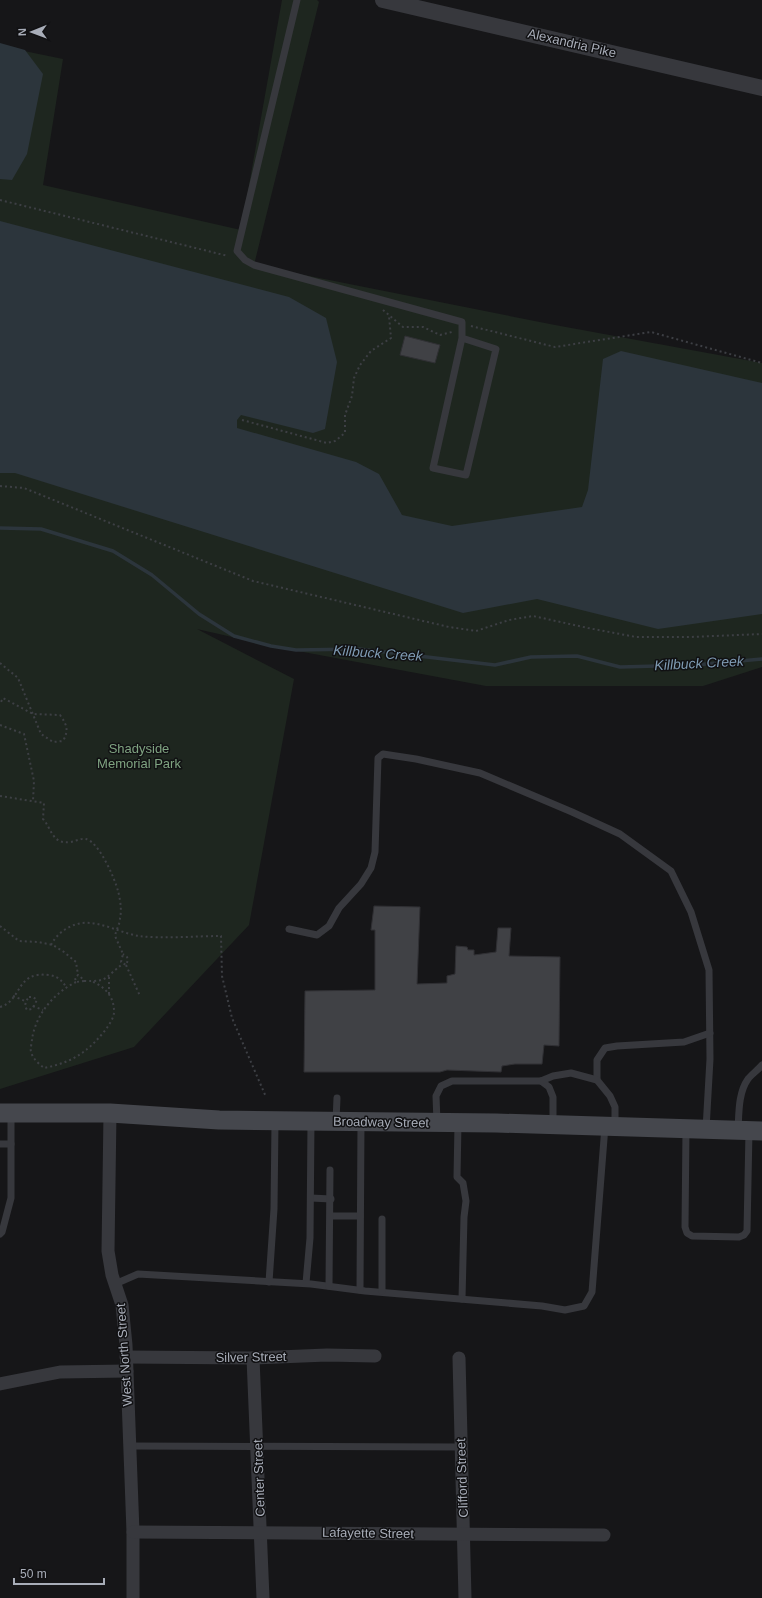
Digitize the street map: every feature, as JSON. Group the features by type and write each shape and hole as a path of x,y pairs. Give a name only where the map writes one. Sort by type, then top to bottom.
{"main road":[{"name":"Broadway Street","path":"5,1113 110,1114 219,1120 458,1122 750,1130"}],"street":[{"name":"Alexandria Pike","path":"383,0 762,88"},
{"name":"West North Street","path":"110,1114 108,1251 115,1284 122,1304 126,1357 133,1532 133,1598"},
{"name":"Silver Street","path":"126,1357 254,1358 327,1355 375,1356"},
{"name":"Center Street","path":"254,1358 263,1598"},
{"name":"Clifford Street","path":"459,1358 466,1598"},
{"path":"0,1384 60,1372 127,1371"},
{"name":"Lafayette Street","path":"133,1532 234,1533 261,1531 604,1535"}],"lane":[{"path":"297,0 237,251 245,260 254,265 462,322 462,338 432,468 466,475 496,348 462,338"},
{"path":"289,929 317,935 329,926 339,908 361,884 371,868 375,852 378,758 383,754 416,759 480,773 620,834 671,871 691,912 709,970 710,1059 706,1129"},
{"path":"597,1080 597,1060 605,1048 684,1042 710,1033"},
{"path":"686,1128 685,1227 687,1233 692,1236 739,1237 744,1235 747,1231 750,1130 740,1104 742,1093 748,1080 762,1065"},
{"path":"115,1284 138,1274 306,1283 360,1290 542,1306 565,1310 584,1306 592,1292 610,1126 615,1107 610,1096 597,1080 571,1073 553,1076 540,1081 452,1082 441,1086 436,1096 437,1122"},
{"path":"540,1081 549,1086 553,1097 552,1124"},
{"path":"336,1121 337,1098"},
{"path":"0,1234 2,1232 11,1198 11,1144 5,1113"},
{"path":"269,1282 274,1209 275,1121"},
{"path":"306,1283 310,1238 311,1121"},
{"path":"360,1290 361,1122"},
{"path":"458,1122 456,1177 463,1183 466,1201 464,1217 462,1299"},
{"path":"0,1144 11,1144"},
{"path":"329,1286 331,1216 330,1170"},
{"path":"311,1198 330,1199"},
{"path":"331,1216 360,1216"},
{"path":"382,1219 382,1291"},
{"path":"130,1446 461,1447"}],"path":[{"path":"0,200 245,260"},
{"path":"380,300 382,310 403,327 423,327 440,335 451,332 462,326 473,327 555,347 651,332 762,363"},
{"path":"242,420 327,443 335,441 345,433 345,415 352,396 354,378 360,365 370,351 391,338 389,316"},
{"path":"0,486 24,488 252,582 449,627 476,631 509,620 533,616 636,637 690,637 762,634"},
{"path":"0,663 18,678 33,714 41,734 52,742 63,741 66,736 66,724 60,715 33,714 3,698 0,704"},
{"path":"0,725 24,734 34,781 33,801"},
{"path":"0,796 44,803 43,819 54,837 64,842 87,839 94,844 113,876 118,892 120,919 115,936 123,954 127,956 128,963 126,965 140,996"},
{"path":"51,945 61,932 80,924 96,924 116,931 139,936 221,936 222,976 232,1018 266,1097"},
{"path":"0,926 19,940 51,945 64,952 76,962 78,975 75,978 76,982"},
{"path":"123,954 121,962 123,964"},
{"path":"109,976 110,994 115,1011 109,1024 99,1036 86,1050 62,1065 44,1068 35,1061 30,1051 33,1032 43,1010 66,987 76,982 100,981 109,976 123,964"},
{"path":"0,1007 10,1002 22,984 30,977 39,974 54,976 63,982 66,987"},
{"path":"78,975 84,981"},
{"path":"91,981 99,984 110,994"},
{"path":"13,996 26,1001"},
{"path":"34,996 37,1000 33,1006 32,1009 27,1010 25,1006 26,1001 30,997 34,996"},
{"path":"33,1006 43,1010"}],"green space":[{"name":"Shadyside Memorial Park","path":"282,0 317,0 319,2 254,265 555,325 762,363 762,667 703,686 486,686 271,646 197,629 294,679 249,925 134,1047 0,1089 0,46 63,59 43,185 241,230"}],"shaded area":[{"path":"0,43 25,50 43,74 27,154 12,180 0,179"},
{"path":"0,221 289,297 326,318 337,362 325,429 313,433 241,415 237,420 237,428 356,462 379,474 402,515 452,526 582,507 588,490 603,359 621,351 762,383 762,614 658,629 537,599 463,613 15,473 0,473"}],"building":[{"path":"405,336 440,345 435,363 400,355"},
{"path":"374,906 420,907 417,984 447,983 447,976 455,974 456,946 467,947 468,950 474,950 474,955 496,952 498,928 511,928 509,956 560,957 559,1046 544,1045 542,1064 515,1064 502,1066 501,1072 447,1070 440,1072 304,1072 305,991 375,990 375,930 371,930"}],"waterway":[{"name":"Killbuck Creek","path":"0,528 41,529 113,551 152,575 199,614 234,636 271,646 296,650 359,649 495,665 531,657 577,656 620,667 695,665 762,659"}]}
